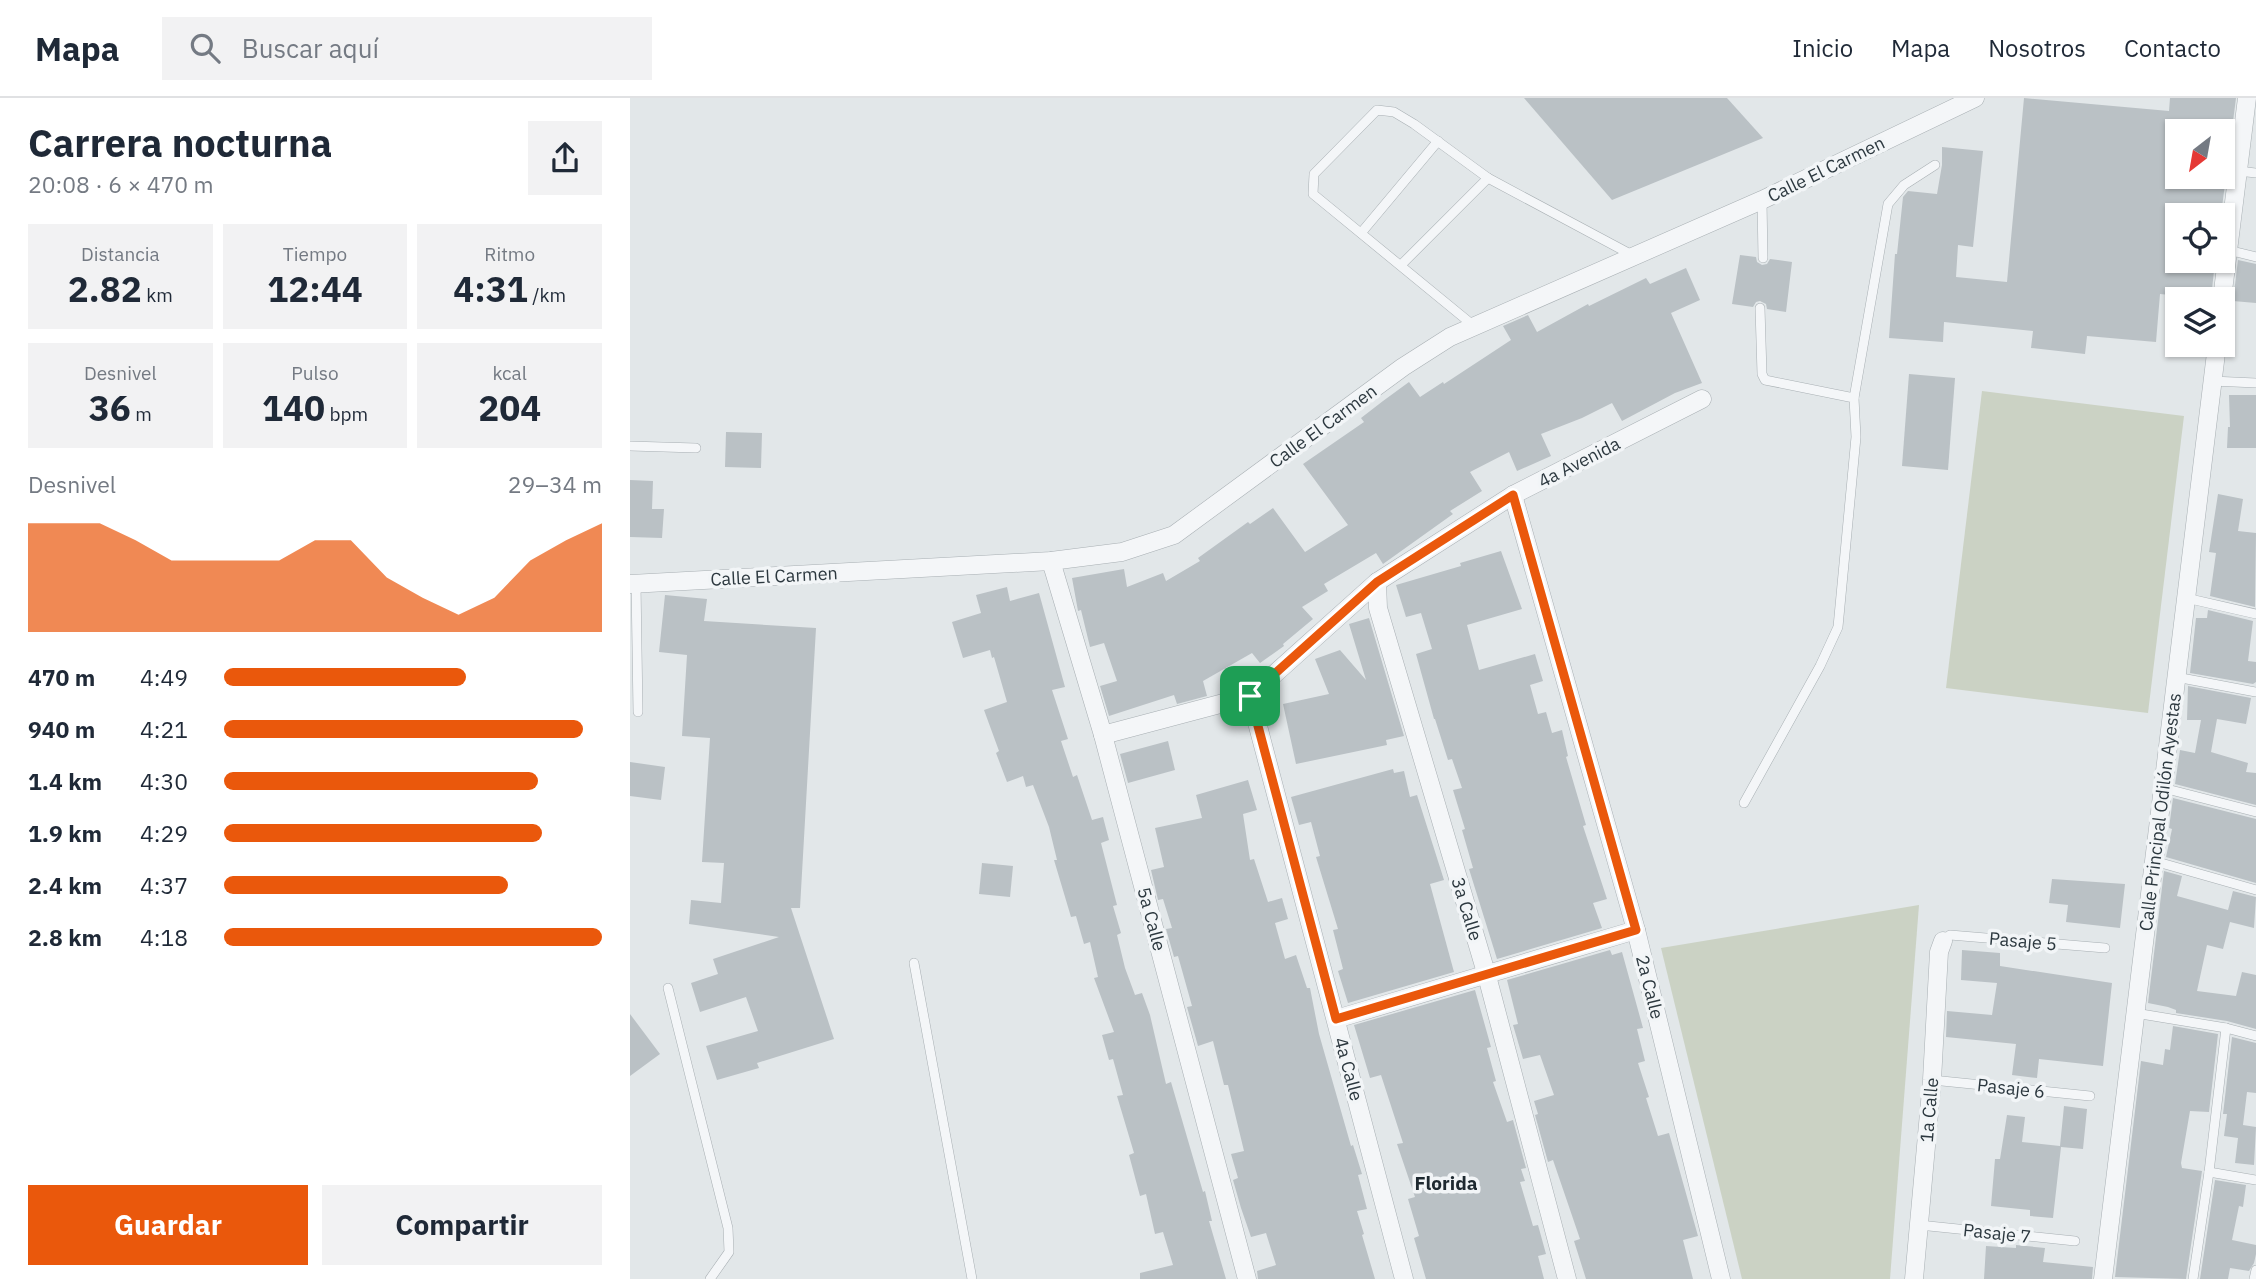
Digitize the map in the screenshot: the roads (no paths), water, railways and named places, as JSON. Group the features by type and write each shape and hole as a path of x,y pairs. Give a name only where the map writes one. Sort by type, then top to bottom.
{"street":[{"name":"Calle El Carmen","path":"633,584 1051,561 1122,552 1174,535 1403,367 1450,337 1762,200 1975,98"},
{"path":"2235,221 2247,172 2247,98"},
{"name":"Calle Principal Odilón Ayestas","path":"2103,1279 2215,357"},
{"name":"4a Avenida","path":"1103,735 1250,696 1377,582 1513,495 1702,400"},
{"name":"2a Calle","path":"1513,495 1636,930 1721,1279"},
{"name":"5a Calle","path":"1051,561 1103,735 1247,1279"},
{"name":"3a Calle","path":"1377,582 1378,608 1487,976 1567,1279"},
{"name":"4a Calle","path":"1250,696 1404,1279"},
{"path":"1336,1019 1636,930"},
{"name":"1a Calle","path":"1914,1279 1932,1080 1938,952 1943,941"}],"lane":[{"path":"1474,326 1312,194 1314,174 1377,110 1394,112 1488,178 1634,256"},
{"path":"1361,233 1438,141"},
{"path":"1744,803 1820,666 1838,626 1856,437 1854,398 1888,204 1904,185 1935,165"},
{"path":"1401,265 1488,178"},
{"path":"1762,200 1763,258"},
{"path":"2235,252 2256,257"},
{"path":"1760,308 1762,374 1765,380 1854,398"},
{"path":"2212,381 2256,383"},
{"path":"630,446 696,448"},
{"path":"633,584 638,712"},
{"path":"2186,598 2256,614"},
{"path":"2176,677 2256,692"},
{"path":"2163,788 2256,813"},
{"path":"2154,862 2256,890"},
{"name":"Pasaje 5","path":"1943,941 1950,935 2105,948"},
{"path":"914,963 972,1279"},
{"path":"668,988 728,1228 729,1252 710,1279"},
{"path":"2135,1013 2226,1028 2256,1036"},
{"path":"2193,1279 2226,1028"},
{"name":"Pasaje 6","path":"1932,1080 2090,1096"},
{"path":"2209,1172 2256,1180"},
{"name":"Pasaje 7","path":"1919,1225 2075,1241"},
{"path":"2254,1279 2256,1270"}],"district":[{"name":"Florida","path":"1446,1183"}]}
